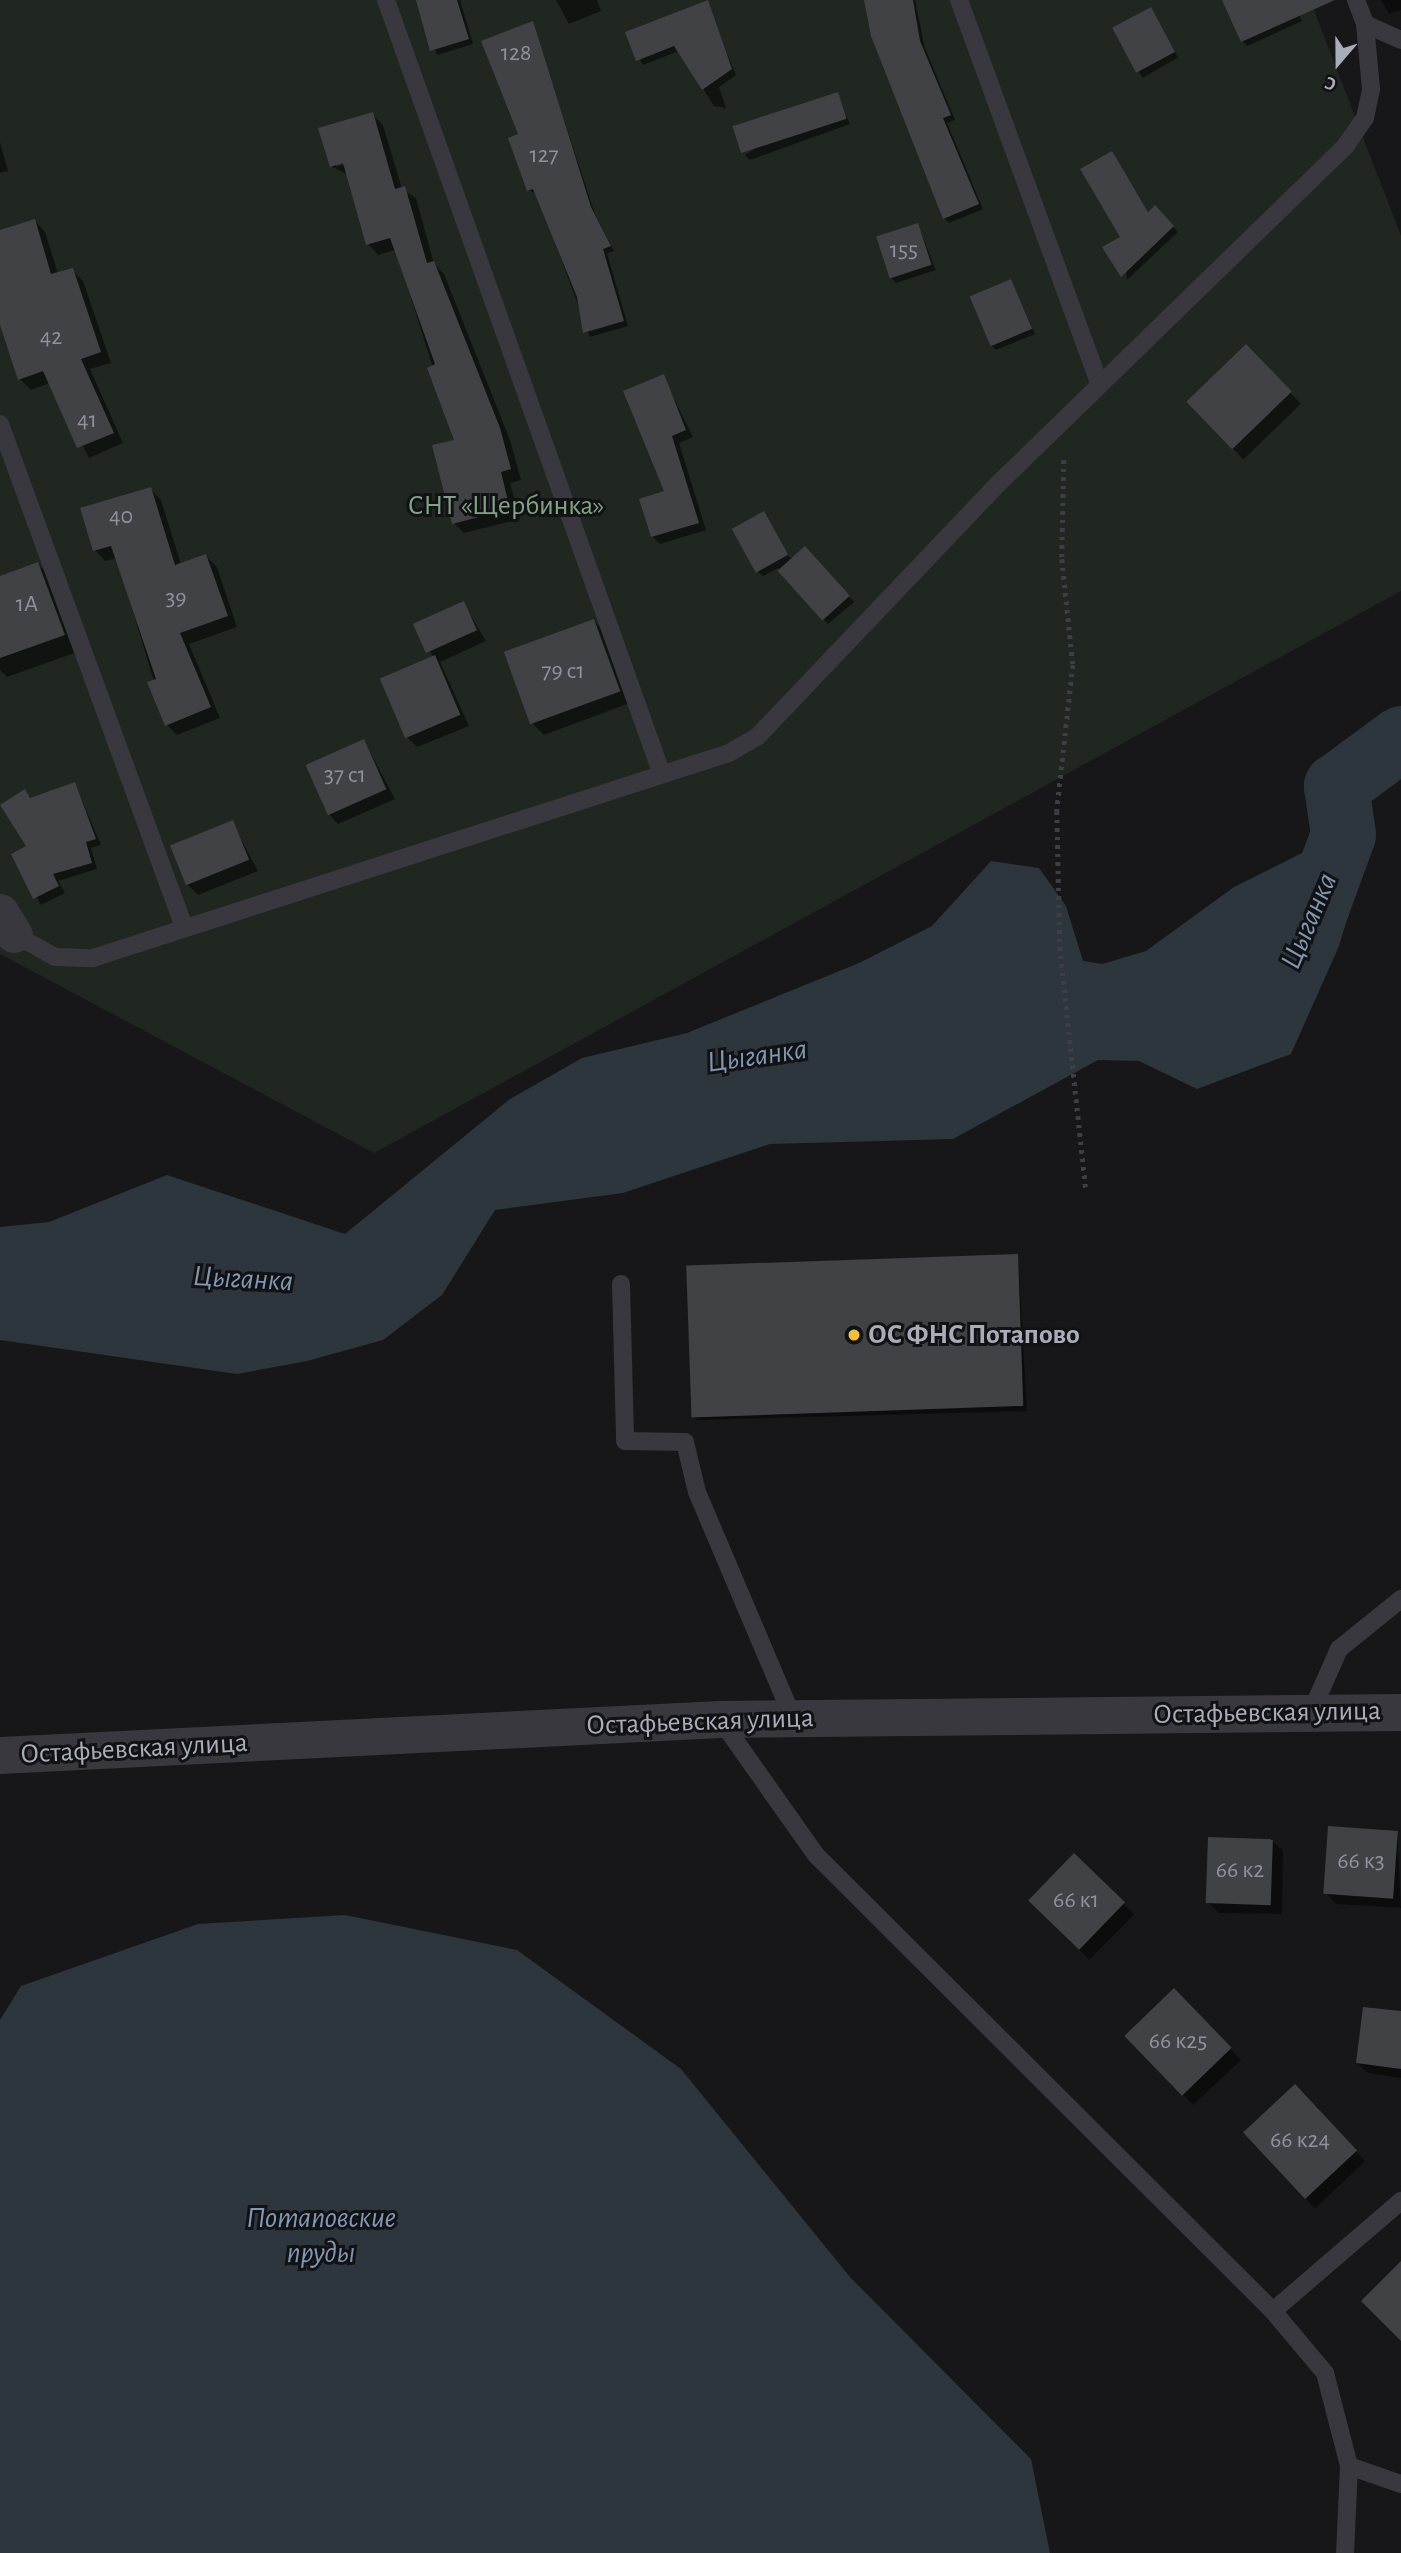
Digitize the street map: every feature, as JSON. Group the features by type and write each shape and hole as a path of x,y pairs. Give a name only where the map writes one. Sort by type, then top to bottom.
{"street":[{"name":"Остафьевская улица","path":"0,1755 720,1719 1401,1712"}],"lane":[{"path":"386,0 661,772"},
{"path":"959,0 1099,382"},
{"path":"7,923 55,957 93,958 661,772 729,753 778,719 1099,382 1346,145 1366,118 1371,89 1365,24 1356,0"},
{"path":"1365,24 1401,40"},
{"path":"0,424 184,927"},
{"path":"621,1284 625,1441 684,1442 697,1493 793,1718"},
{"path":"1311,1712 1339,1649 1401,1598"},
{"path":"720,1719 816,1855 1273,2311 1325,2373 1349,2466 1345,2553"},
{"path":"1273,2311 1401,2201"},
{"path":"1349,2466 1401,2484"}],"path":[{"path":"1065,417 1062,559 1073,665 1057,811 1060,947 1086,1189"}],"green space":[{"name":"СНТ «Щербинка»","path":"0,0 1310,0 1401,236 1401,591 374,1153 0,954"}],"water":[{"path":"1306,851 1335,861 1355,892 1339,946 1291,1054 1197,1089 1139,1061 1098,1060 953,1139 770,1144 623,1193 495,1210 442,1295 383,1340 307,1361 237,1374 0,1340 0,1227 49,1222 167,1175 345,1234 510,1099 582,1058 687,1033 859,963 932,926 991,861 1039,868 1066,906 1083,961 1102,964 1146,951 1234,887"},
{"name":"Потаповские пруды","path":"345,1915 517,1950 681,2069 850,2277 1031,2459 1050,2553 0,2553 0,2020 21,1986 198,1924"}],"building":[{"path":"416,0 457,0 469,39 430,51"},
{"path":"708,0 732,69 702,90 674,46 636,61 625,32"},
{"path":"864,0 913,0 920,41 951,115 943,118 979,204 943,219 871,36"},
{"path":"1222,0 1335,0 1241,42"},
{"path":"1151,7 1175,52 1136,73 1112,28"},
{"path":"533,21 591,207 611,246 603,249 624,321 583,333 577,297 533,189 527,191 508,138 518,134 481,41"},
{"path":"838,92 847,119 741,153 732,126"},
{"path":"373,112 395,189 405,186 427,263 434,261 500,428 511,469 501,472 510,509 452,524 432,445 454,440 427,368 435,364 390,238 366,245 343,163 330,167 318,128"},
{"path":"1112,151 1148,212 1155,205 1174,226 1121,277 1102,247 1120,237 1080,169"},
{"path":"35,219 51,274 73,268 101,352 81,359 114,433 77,448 43,371 18,380 0,325 0,230"},
{"path":"918,223 932,265 890,278 876,237"},
{"path":"1011,279 1032,329 991,346 970,297"},
{"path":"1246,344 1292,391 1232,449 1186,402"},
{"path":"664,374 686,430 672,436 699,523 651,537 639,499 664,491 623,391"},
{"path":"151,487 175,565 206,554 228,616 180,633 211,707 165,726 147,682 156,679 111,546 93,551 80,508"},
{"path":"764,511 788,555 756,573 732,529"},
{"path":"805,546 850,596 822,621 778,571"},
{"path":"38,562 65,635 0,658 0,576"},
{"path":"464,601 477,630 426,653 413,624"},
{"path":"594,619 620,691 530,724 504,652"},
{"path":"435,655 460,715 405,738 380,678"},
{"path":"364,739 386,789 328,815 306,765"},
{"path":"75,782 96,839 86,842 92,863 53,874 59,886 33,899 11,854 26,846 0,805 25,789 30,798"},
{"path":"233,820 249,860 186,885 170,845"},
{"name":"ОС ФНС Потапово","path":"1018,1254 1023,1406 692,1417 686,1266"},
{"path":"1328,1826 1398,1831 1393,1899 1323,1894"},
{"path":"1208,1837 1273,1839 1271,1905 1206,1903"},
{"path":"1074,1853 1125,1902 1079,1950 1028,1900"},
{"path":"1174,1988 1232,2048 1182,2096 1124,2036"},
{"path":"1363,2007 1401,2011 1401,2069 1356,2063"},
{"path":"1295,2084 1357,2151 1305,2199 1243,2132"},
{"path":"1401,2261 1401,2341 1361,2301"}],"waterway":[{"name":"Цыганка","path":"1303,944 1343,834 1336,786 1401,738"}],"place":[{"name":"ОС ФНС Потапово","path":"854,1335"}]}
